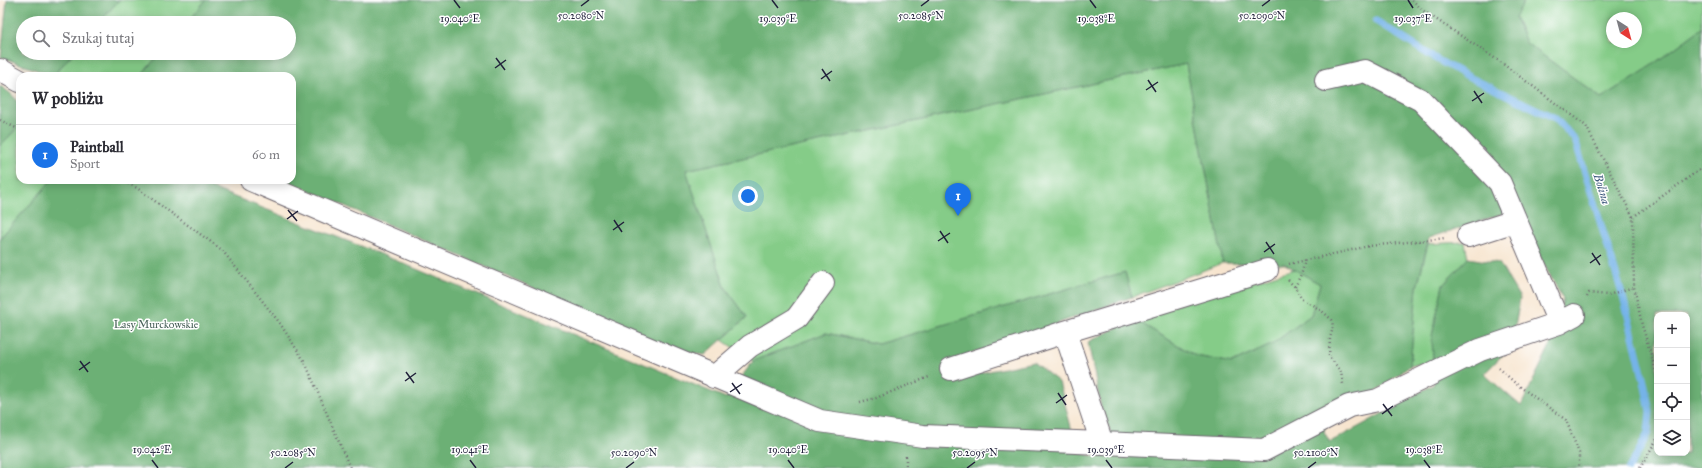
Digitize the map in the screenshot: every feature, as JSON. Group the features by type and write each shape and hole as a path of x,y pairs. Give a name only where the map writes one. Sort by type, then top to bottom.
{"lane":[{"path":"0,70 16,79"},
{"path":"260,184 820,421 923,436 1264,450 1349,406 1378,400 1480,350 1566,319 1515,221 1500,183 1422,100 1365,71 1326,80"},
{"path":"1468,236 1515,221"},
{"path":"951,369 1065,332 1267,270"},
{"path":"714,377 750,346 797,318 823,283"},
{"path":"1065,332 1102,443"}],"path":[{"path":"1412,0 1425,12 1499,61 1586,126 1633,217 1634,287 1642,325 1654,365"},
{"path":"0,120 16,128"},
{"path":"1633,217 1702,168"},
{"path":"129,184 137,188 222,250 279,322 305,362 350,468"},
{"path":"1267,270 1369,246 1468,236"},
{"path":"1295,287 1302,272 1305,260"},
{"path":"1267,270 1288,279 1295,287 1301,298 1322,311 1332,320 1333,327 1330,339 1329,356 1340,372 1349,406"},
{"path":"1616,292 1634,287"},
{"path":"1480,350 1515,383 1566,420 1579,453 1579,468"},
{"path":"855,403 876,398 951,369"},
{"path":"1640,468 1654,444"}],"green space":[{"path":"7,0 119,0 105,16 16,16 16,60 67,60 56,72 42,72 1,57"},
{"path":"119,0 206,0 192,16 105,16"},
{"name":"Lasy Murckowskie","path":"206,0 1525,0 1515,17 1526,43 1601,98 1644,71 1702,28 1702,468 0,468 0,238 48,184 201,184 378,253 726,398 753,361 826,333 878,344 1125,272 1132,297 968,355 980,373 1033,362 1059,382 1071,427 1072,451 1097,457 1117,451 1101,407 1088,342 1134,319 1196,356 1232,363 1271,345 1311,315 1320,284 1285,264 1223,263 1186,64 686,170 725,287 747,317 705,355 664,349 541,291 294,184 296,184 296,72 144,72 154,60 296,60 296,16 192,16","holes":["1514,210 1563,299 1549,348 1521,406 1484,374 1512,345 1520,298 1499,263 1468,258 1443,285 1432,336 1434,384 1330,442 1324,432 1329,405 1374,393 1410,366 1417,287 1429,238"]},
{"path":"1525,0 1702,0 1702,28 1644,71 1601,98 1526,43 1515,16"},
{"path":"67,60 154,60 144,72 56,72"},
{"path":"1186,64 1223,263 1132,297 1125,272 878,344 826,333 753,361 722,340 747,317 725,287 686,170"},
{"path":"0,86 11,94 16,100 16,129 0,146"},
{"path":"16,129 16,184 48,184 0,238 0,146"},
{"path":"1465,242 1468,258 1443,285 1432,336 1433,361 1410,366 1417,287 1428,244"},
{"path":"1294,269 1320,284 1311,315 1271,345 1232,363 1196,356 1134,319 1143,315"}],"waterway":[{"name":"Bolina","path":"1376,21 1436,59 1473,79 1555,118 1575,140 1624,300 1650,412 1648,433 1629,468"}],"place":[{"name":"Paintball","path":"958,216"}]}
